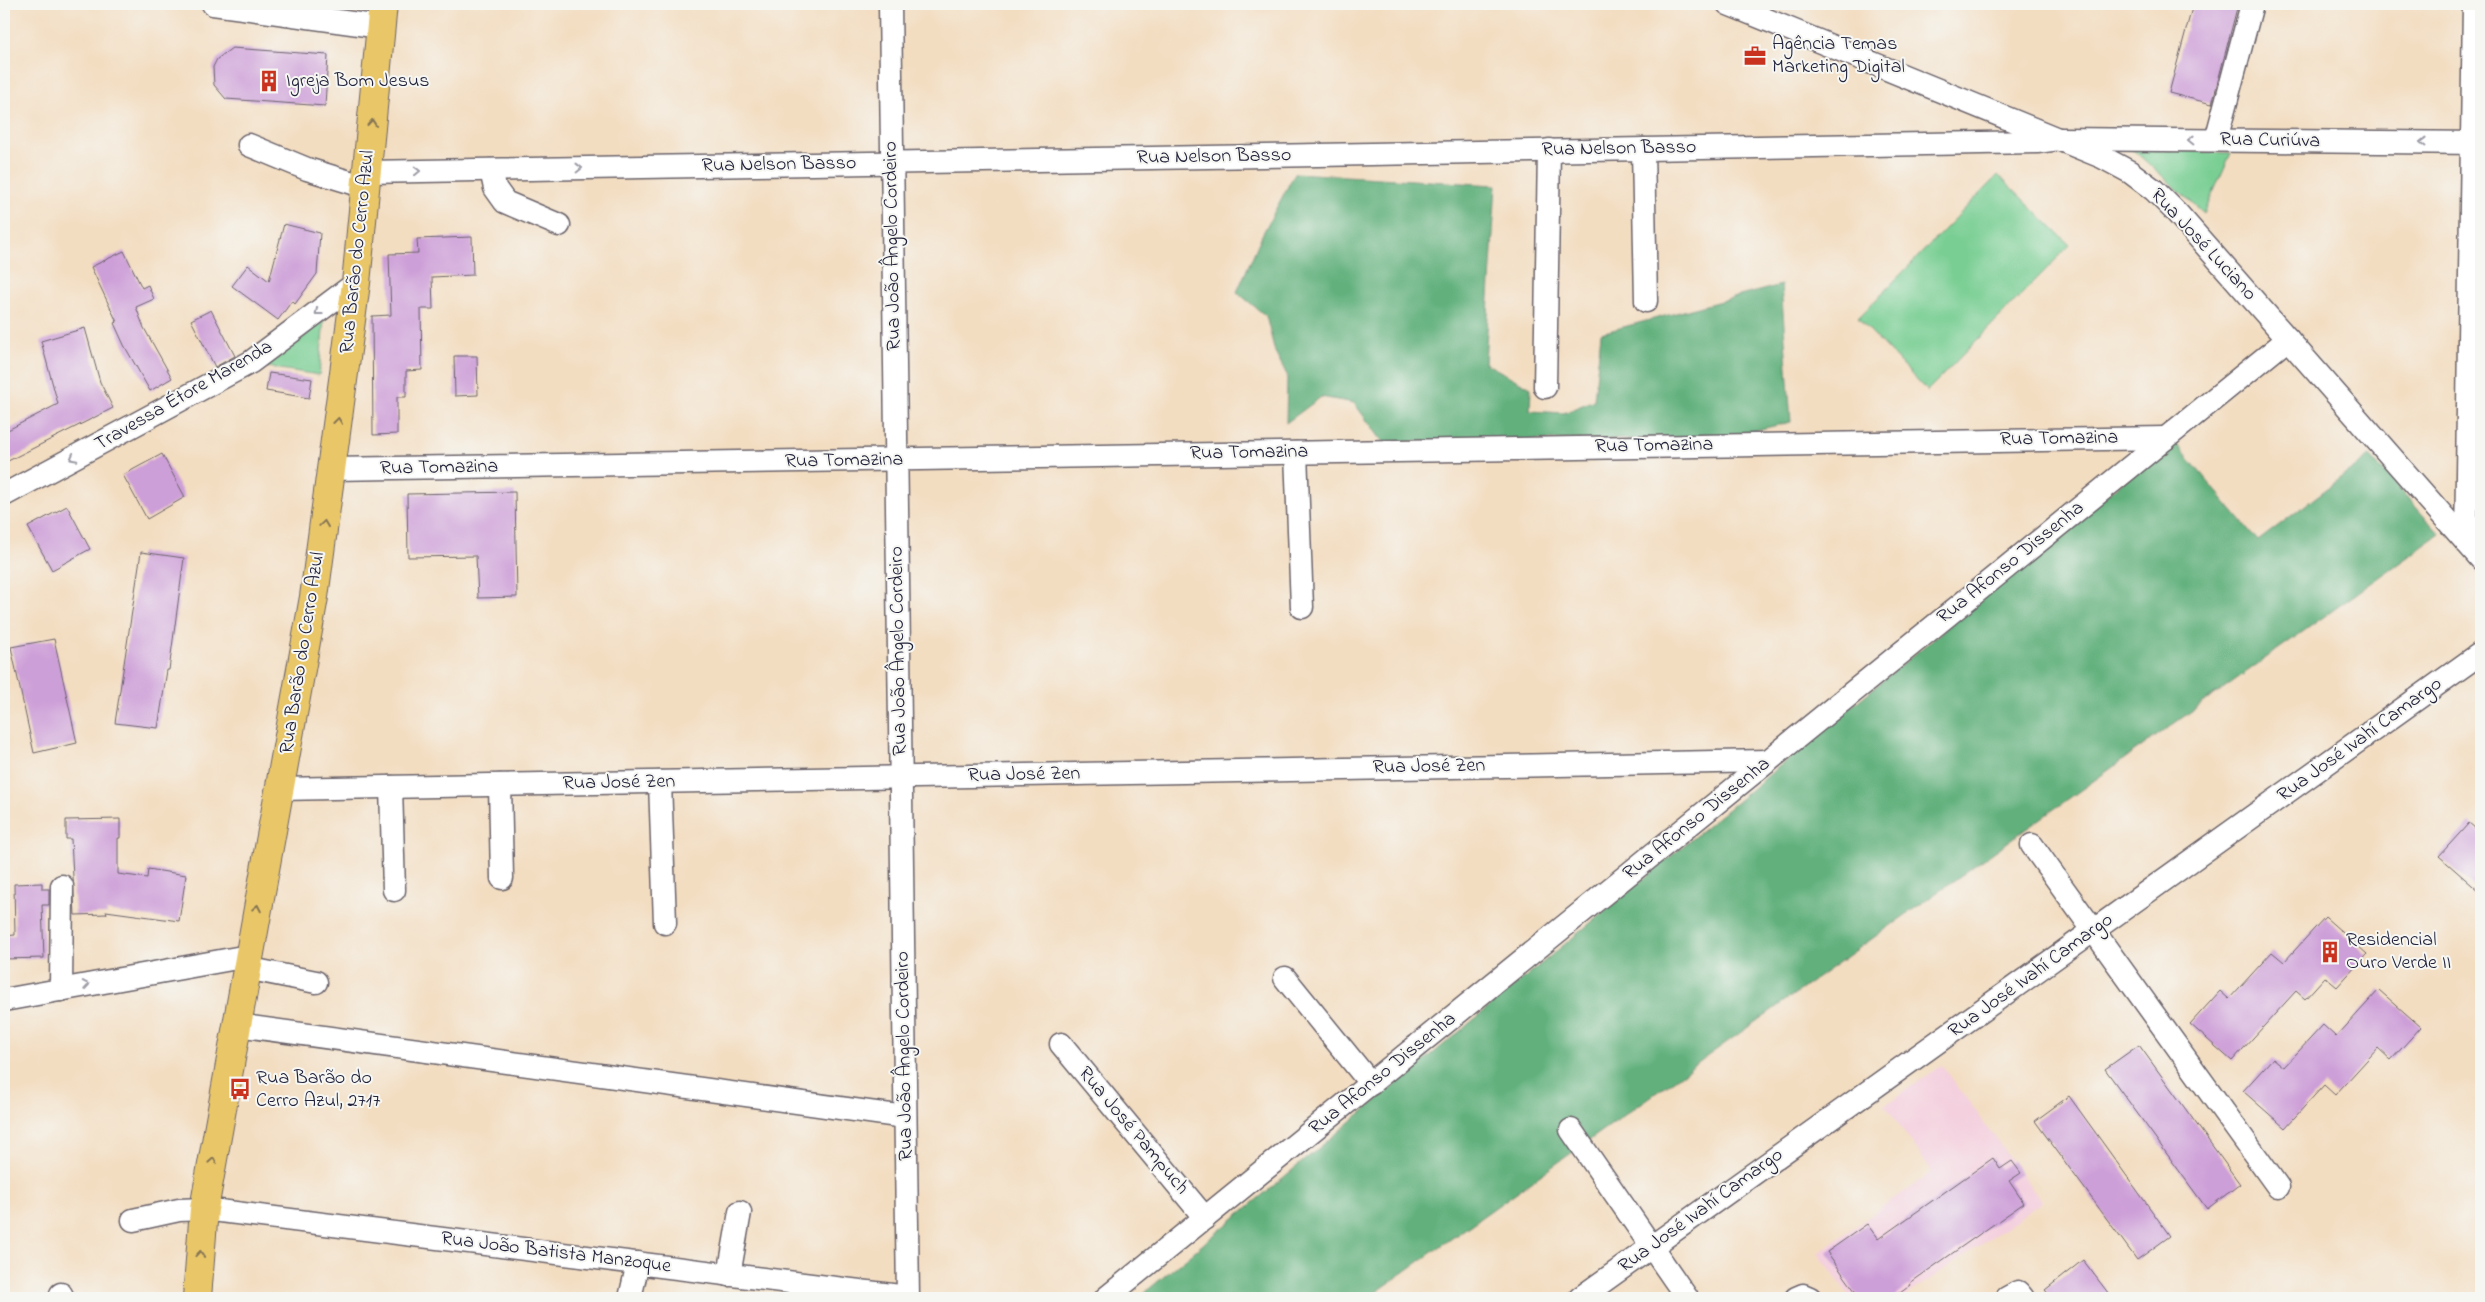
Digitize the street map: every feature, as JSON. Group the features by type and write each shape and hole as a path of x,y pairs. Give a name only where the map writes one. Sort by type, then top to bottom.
{"main road":[{"name":"Rua Barão do Cerro Azul","path":"197,1298 204,1209 314,597 356,282 382,15"}],"street":[{"path":"213,4 382,15"},
{"name":"Rua João Ângelo Cordeiro","path":"890,4 908,1298"},
{"name":"Rua José Luciano","path":"1728,4 2060,138 2130,172 2154,190 2177,212 2481,559"},
{"path":"2216,140 2252,4"},
{"path":"2466,542 2474,445 2477,143 2474,4"},
{"name":"Rua Nelson Basso","path":"249,145 307,170 367,180 491,170 2027,142 2060,138"},
{"name":"Rua Curiúva","path":"2060,138 2477,143"},
{"path":"1643,149 1646,301"},
{"path":"1545,387 1549,150"},
{"path":"491,170 495,188 506,202 559,225"},
{"name":"Travessa Étore Marenda","path":"4,495 251,362 356,282"},
{"name":"Rua Afonso Dissenha","path":"1106,1298 2288,339"},
{"name":"Rua Tomazina","path":"332,470 2166,438"},
{"path":"1296,453 1302,608"},
{"name":"Rua José Ivahí Camargo","path":"1580,1298 2481,653"},
{"name":"Rua José Zen","path":"280,789 1768,761"},
{"path":"660,782 664,923"},
{"path":"500,785 502,878"},
{"path":"391,787 394,890"},
{"path":"2032,845 2278,1186"},
{"path":"61,990 62,886"},
{"path":"4,1000 247,962 316,982"},
{"path":"1284,978 1371,1084"},
{"path":"237,1025 905,1117"},
{"name":"Rua José Pampuch","path":"1061,1044 1205,1218"},
{"path":"1571,1130 1687,1298"},
{"name":"Rua João Batista Manzoque","path":"133,1220 179,1210 204,1209 908,1298"},
{"path":"729,1275 740,1212"},
{"path":"630,1298 638,1264"},
{"path":"2007,1298 2018,1292 2023,1298"},
{"path":"1796,1298 1803,1294 1810,1298"}],"shaded area":[{"path":"1942,1065 2042,1202 1903,1298 1851,1298 1818,1253 1932,1172 1885,1105"}],"green space":[{"path":"2132,149 2231,153 2204,213"},
{"path":"1295,173 1496,185 1485,363 1531,388 1530,411 1564,413 1594,400 1601,333 1781,285 1791,422 1722,438 1383,442 1354,403 1321,397 1286,423 1287,375 1275,352 1266,316 1237,292 1262,235"},
{"path":"1998,175 2070,245 1927,391 1858,318"},
{"path":"324,320 319,375 267,367"},
{"path":"2173,440 2258,541 2370,456 2440,534 1368,1298 1138,1298"}],"building":[{"path":"2193,4 2238,4 2212,104 2169,93"},
{"name":"Igreja Bom Jesus","path":"232,48 328,55 325,106 226,99 214,85 213,67 217,59"},
{"path":"284,224 320,233 317,274 295,304 292,301 278,320 232,286 248,265 269,281"},
{"path":"472,237 473,275 432,277 433,309 421,309 422,370 406,371 406,397 397,397 397,434 373,435 372,316 391,315 389,254 418,253 417,239"},
{"path":"124,251 142,288 148,285 154,299 136,307 144,328 172,378 150,391 124,345 114,323 117,322 91,267"},
{"path":"211,310 235,356 215,367 191,320"},
{"path":"85,328 100,382 113,408 4,463 4,432 58,404 41,341"},
{"path":"454,356 477,356 478,395 455,396"},
{"path":"269,373 312,379 309,398 266,391"},
{"path":"162,454 185,497 147,519 123,475"},
{"path":"515,492 517,597 478,598 476,556 408,557 407,494"},
{"path":"67,506 90,549 52,570 28,527"},
{"path":"141,552 184,558 169,670 167,670 158,728 115,723"},
{"path":"54,639 77,743 34,753 11,647"},
{"path":"120,819 118,874 147,878 148,869 186,875 179,921 106,911 107,914 75,915 71,839 66,839 66,820"},
{"path":"2469,823 2481,833 2481,893 2439,856"},
{"path":"42,883 42,889 49,889 49,905 42,905 44,958 4,959 4,936 15,935 14,884"},
{"path":"2325,917 2367,954 2337,987 2325,977 2305,999 2296,991 2232,1061 2190,1024 2220,991 2229,999 2272,952 2284,962"},
{"path":"2379,990 2421,1027 2391,1060 2378,1048 2335,1095 2324,1085 2285,1128 2243,1091 2273,1058 2284,1067 2323,1025 2336,1037"},
{"path":"2139,1045 2240,1184 2207,1209 2105,1069"},
{"path":"2069,1096 2170,1236 2137,1260 2035,1121"},
{"path":"1993,1158 2000,1169 2012,1161 2021,1173 2009,1181 2024,1203 1910,1283 1911,1285 1893,1298 1860,1298 1827,1252 1867,1224 1878,1239"},
{"path":"2083,1260 2112,1298 2052,1298 2045,1290"}],"place":[{"name":"Agência Temas Marketing Digital","path":"1755,56"},
{"name":"Igreja Bom Jesus","path":"269,81"},
{"name":"Residencial Ouro Verde II","path":"2330,952"},
{"name":"Rua Barão do Cerro Azul, 2717","path":"240,1089"}]}
